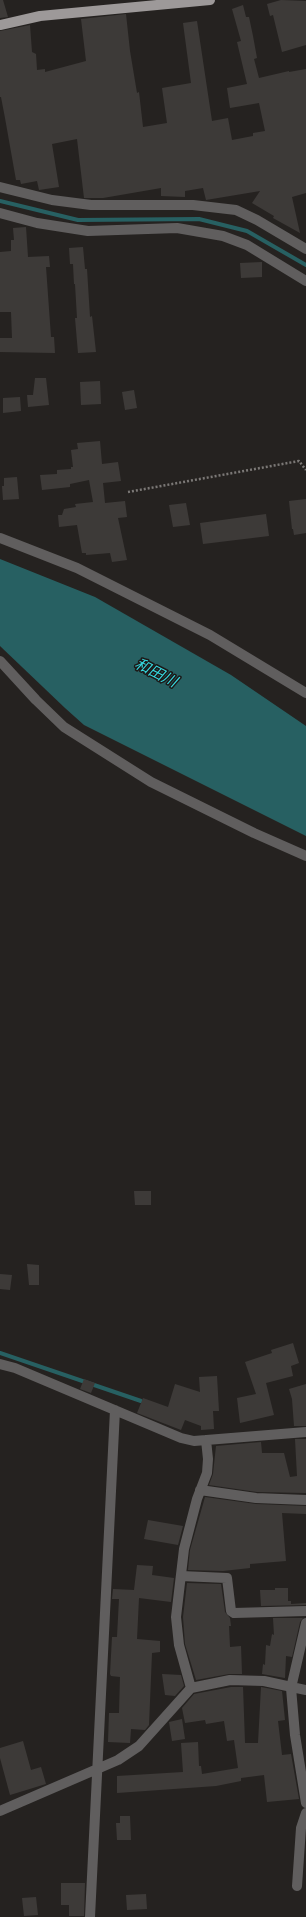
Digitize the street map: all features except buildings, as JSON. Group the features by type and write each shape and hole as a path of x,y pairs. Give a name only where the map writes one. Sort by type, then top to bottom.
{"main road":[{"path":"0,25 40,16 210,0"}],"street":[{"path":"0,187 52,200 91,205 193,205 236,210 257,220 306,249"},
{"path":"0,213 37,223 88,231 177,228 223,236 247,245 306,281"},
{"path":"0,538 77,568 203,632 306,693"},
{"path":"0,661 36,700 64,727 151,782 254,833 306,856"},
{"path":"0,1364 15,1368 181,1438 194,1441 306,1432"},
{"path":"90,1917 115,1410"},
{"path":"191,1688 179,1645 176,1616 184,1549 200,1490 207,1473 208,1459 206,1440"},
{"path":"200,1490 256,1498 306,1500"},
{"path":"181,1576 226,1578 231,1611 234,1613 306,1611"},
{"path":"306,1623 291,1688 295,1735 306,1803"},
{"path":"0,1811 118,1760 139,1746 191,1688 230,1680 264,1681 306,1690"},
{"path":"297,1886 301,1828 306,1813"}],"path":[{"path":"128,492 299,461 306,470"}],"water":[{"name":"和田川","path":"0,559 95,597 231,675 306,726 306,836 84,725 65,708 0,646"}],"waterway":[{"path":"0,201 78,220 199,219 247,231 306,265"},
{"path":"0,1353 141,1401"}]}
